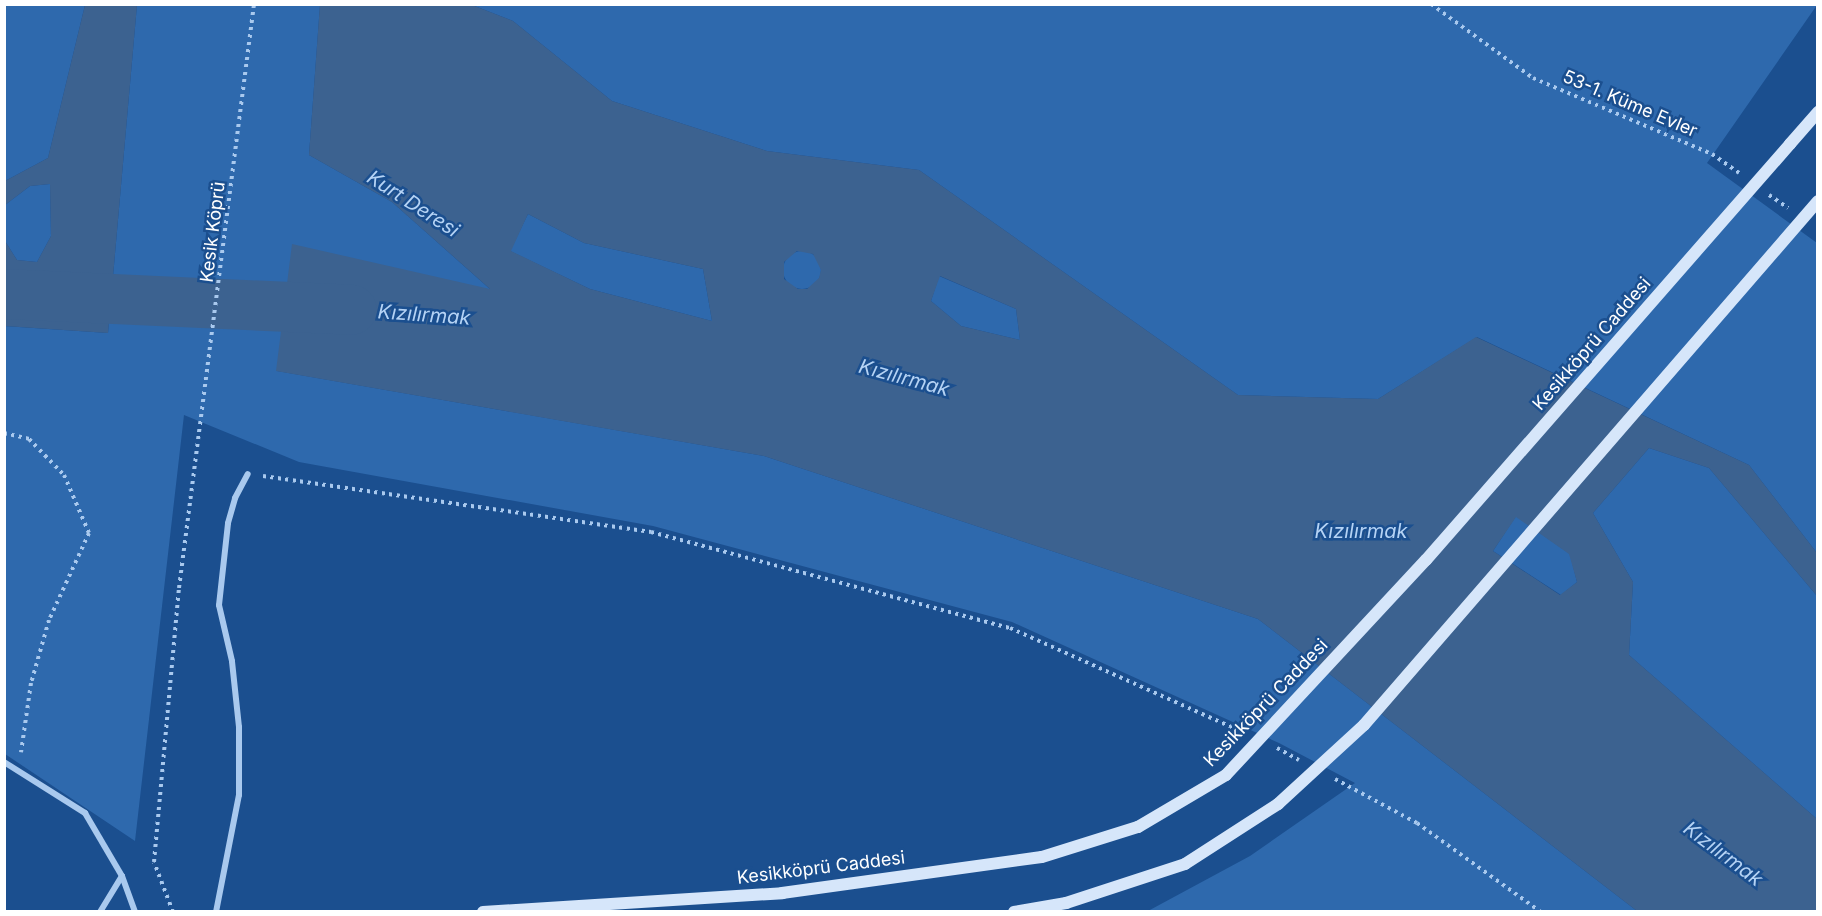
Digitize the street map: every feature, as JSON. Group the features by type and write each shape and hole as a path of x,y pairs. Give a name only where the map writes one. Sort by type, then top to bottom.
{"street":[{"name":"Kesikköprü Caddesi","path":"483,912 782,893 1042,857 1138,827 1226,775 1426,560 1818,112"},
{"path":"1014,912 1066,903 1185,864 1278,804 1364,725 1818,201"},
{"path":"216,912 239,795 239,727 232,662 219,605 228,523 235,498 248,474"},
{"path":"4,762 86,813 122,876 135,912"},
{"path":"100,912 122,876"}],"path":[{"name":"Kesik Köprü","path":"173,912 154,862 179,588 198,462 254,4"},
{"name":"53-1. Küme Evler","path":"1431,4 1533,78 1712,154 1740,174"},
{"path":"1760,188 1798,216"},
{"path":"4,433 29,439 64,475 89,532 49,620 23,722 19,771"},
{"path":"248,474 651,532 1010,628 1245,734"},
{"path":"1266,744 1307,764"},
{"path":"1327,775 1417,823 1541,912"}],"shaded area":[{"path":"5,5 85,5 48,158 5,181"},
{"path":"137,5 320,5 309,155 392,202 491,290 277,371 764,456 1258,619 1637,911 1148,911 1250,856 1355,783 1279,743 1012,622 653,526 299,462 184,415 135,841 5,754 4,326 108,333"},
{"path":"472,5 1817,5 1707,163 1817,243 1817,553 1749,465 1477,337 1378,399 1238,395 919,170 767,151 612,101 513,21"},
{"path":"50,184 51,236 37,262 17,260 5,241 5,205 30,186"},
{"path":"528,214 584,243 703,269 712,321 590,289 510,251"},
{"path":"802,251 816,256 821,270 816,284 802,289 788,284 783,270 788,256"},
{"path":"4,273 25,283 18,319 5,319"},
{"path":"939,276 1016,309 1020,340 961,326 931,301"},
{"path":"1649,448 1709,468 1817,596 1817,819 1629,655 1633,582 1593,513"},
{"path":"1516,516 1570,554 1577,582 1561,595 1493,551"}],"water":[{"name":"Kızılırmak","path":"320,4 472,5 513,21 612,101 767,151 919,170 1238,395 1378,399 1476,337 1749,465 1817,553 1817,596 1709,468 1649,448 1593,513 1633,582 1629,655 1817,819 1817,911 1637,911 1258,619 764,456 276,371 292,244 490,289 392,202 309,155","holes":["528,214 584,243 703,269 712,321 590,289 511,251","797,251 813,254 821,270 819,278 807,289 798,289 784,279 784,262","940,276 1016,309 1020,340 961,326 931,301","1516,517 1569,554 1577,582 1560,595 1493,551"]},
{"path":"85,5 137,5 108,333 5,326 5,319 18,319 25,283 5,273 5,241 17,260 37,262 51,236 50,184 30,186 5,205 5,181 48,158"}],"waterway":[{"name":"Kızılırmak","path":"4,294 352,310"}],"water label":[{"name":"Kurt Deresi","path":"413,204"}]}
